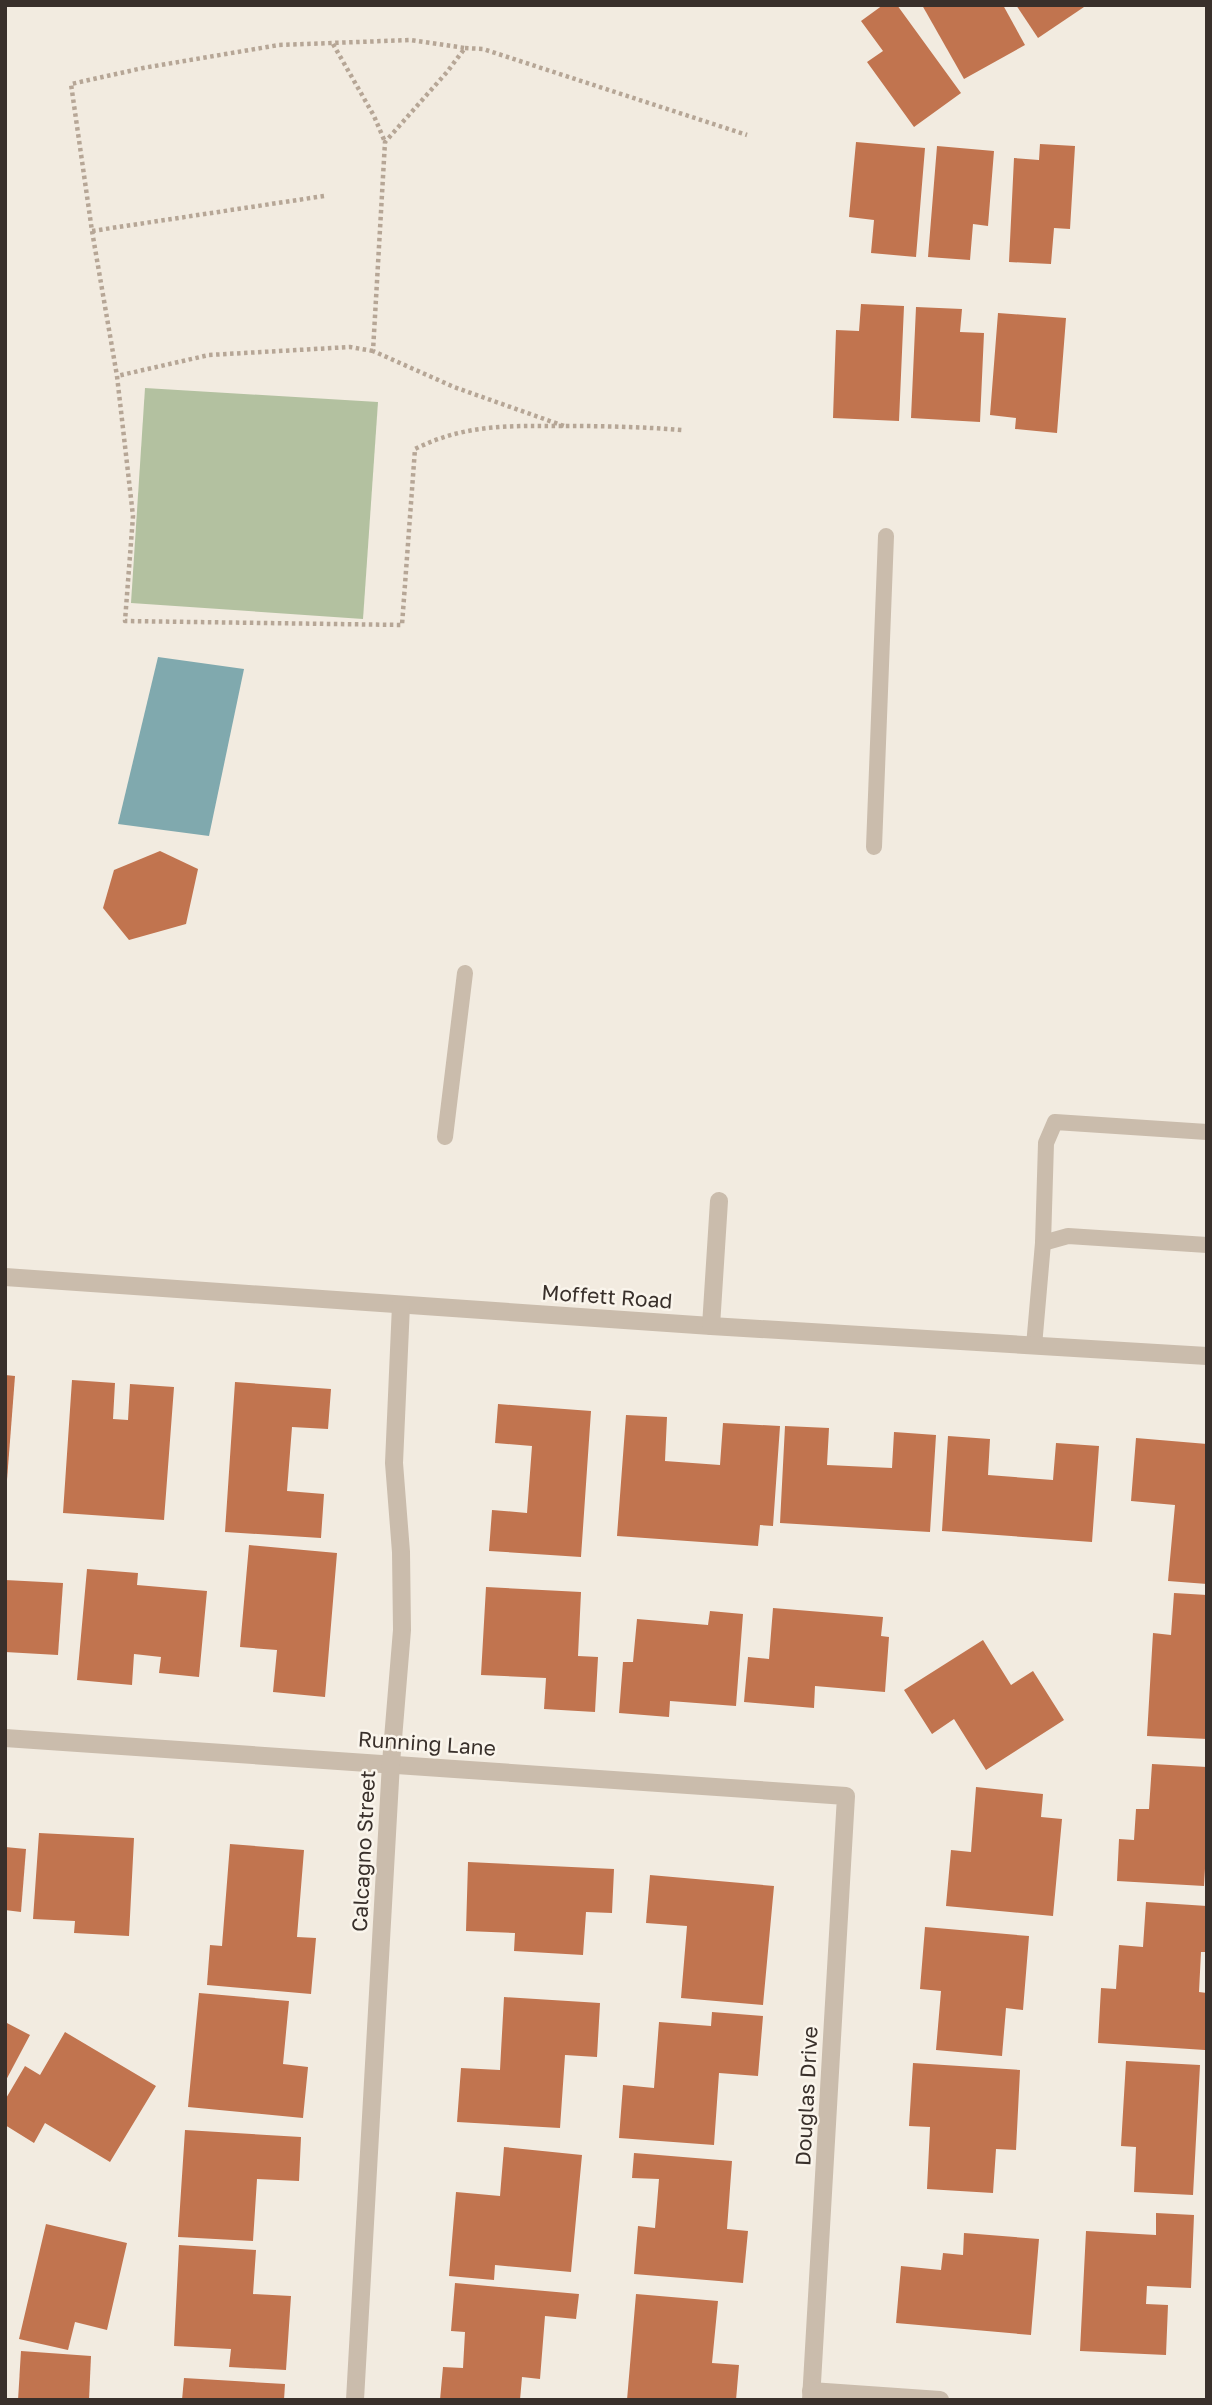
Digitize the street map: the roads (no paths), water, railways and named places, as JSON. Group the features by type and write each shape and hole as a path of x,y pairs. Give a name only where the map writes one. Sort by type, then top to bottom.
{"street":[{"path":"711,1326 719,1201"},
{"name":"Moffett Road","path":"5,1278 711,1326 1207,1356"},
{"name":"Calcagno Street","path":"355,2400 391,1763 402,1630 401,1552 394,1463 401,1305"},
{"name":"Running Lane","path":"5,1738 846,1796"},
{"name":"Douglas Drive","path":"811,2395 846,1796"},
{"path":"811,2395 940,2400"}],"lane":[{"path":"874,847 887,536"},
{"path":"445,1137 465,973"},
{"path":"1034,1346 1043,1243 1046,1143 1055,1122 1207,1132"},
{"path":"1043,1243 1068,1236 1207,1245"}],"water":[{"path":"158,657 244,669 209,836 118,824"}]}
